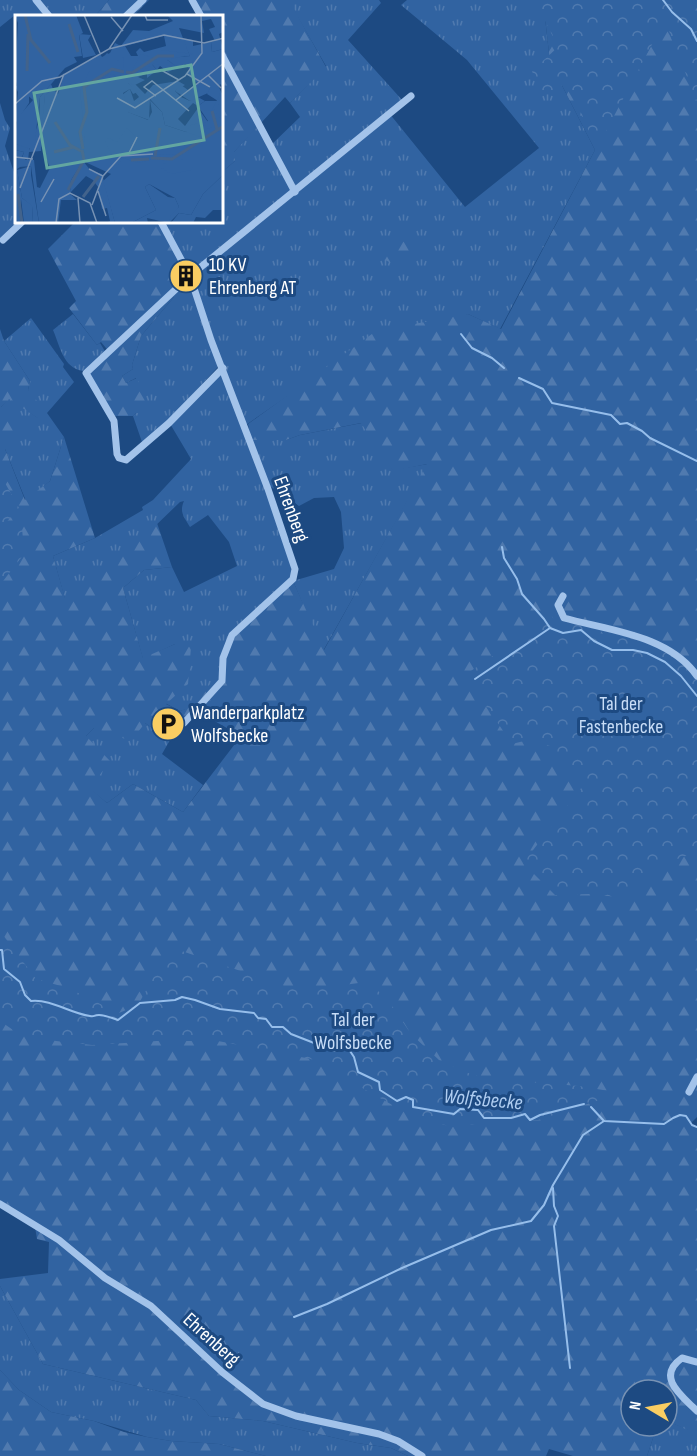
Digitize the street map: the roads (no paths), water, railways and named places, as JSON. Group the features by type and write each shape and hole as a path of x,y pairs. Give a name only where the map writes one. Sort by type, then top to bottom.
{"street":[{"path":"36,0 48,15"},
{"path":"127,15 143,0"},
{"path":"192,0 200,15"},
{"path":"224,59 295,192"},
{"path":"223,368 169,423 126,459 119,458 114,421 86,373 190,276 411,96"},
{"path":"3,240 20,224"},
{"name":"Ehrenberg","path":"162,224 190,276 296,569 293,579 232,635 224,658 222,681 184,723"},
{"path":"563,596 558,605 564,618 614,629 641,638 672,653 697,676"},
{"path":"689,1092 697,1077"},
{"name":"Ehrenberg","path":"0,1204 59,1240 105,1278 151,1306 222,1372 263,1404 324,1423 379,1434 422,1456"},
{"path":"697,1362 682,1358 676,1362 671,1377 675,1390 697,1411"}],"waterway":[{"path":"663,0 672,12 691,29 697,41"},
{"path":"461,334 472,348 492,358 504,368"},
{"path":"519,378 543,389 552,403 611,415 620,424 627,423 650,438 697,461"},
{"path":"502,547 504,558 517,579 522,594 550,628"},
{"path":"475,679 550,628 563,633 581,630 594,641 612,650 647,653 665,662 681,676 697,696"},
{"name":"Wolfsbecke","path":"0,950 2,950 4,969 20,982 25,995 31,1001 46,1002 82,1014 118,1020 140,1003 175,1000 182,997 220,1009 254,1013 258,1018 266,1019 272,1027 283,1027 291,1034 332,1050 336,1051 340,1044 346,1045 354,1057 358,1072 379,1082 380,1090 397,1101 406,1097 413,1100 413,1107 454,1114 460,1109 478,1110 484,1118 511,1118 525,1114 530,1120 540,1115 584,1104"},
{"name":"Wolfsbecke","path":"591,1107 604,1121 664,1124 680,1115 686,1116 692,1125 697,1127"},
{"path":"294,1317 491,1230 531,1221 544,1205 553,1185 583,1135 604,1121"},
{"path":"553,1188 554,1206 558,1216 554,1226 570,1368"}],"place":[{"name":"10 KV Ehrenberg AT","path":"186,276"},
{"name":"Wanderparkplatz Wolfsbecke","path":"168,724"}],"park label":[{"name":"Tal der Fastenbecke","path":"621,714"},
{"name":"Tal der Wolfsbecke","path":"353,1030"}]}
